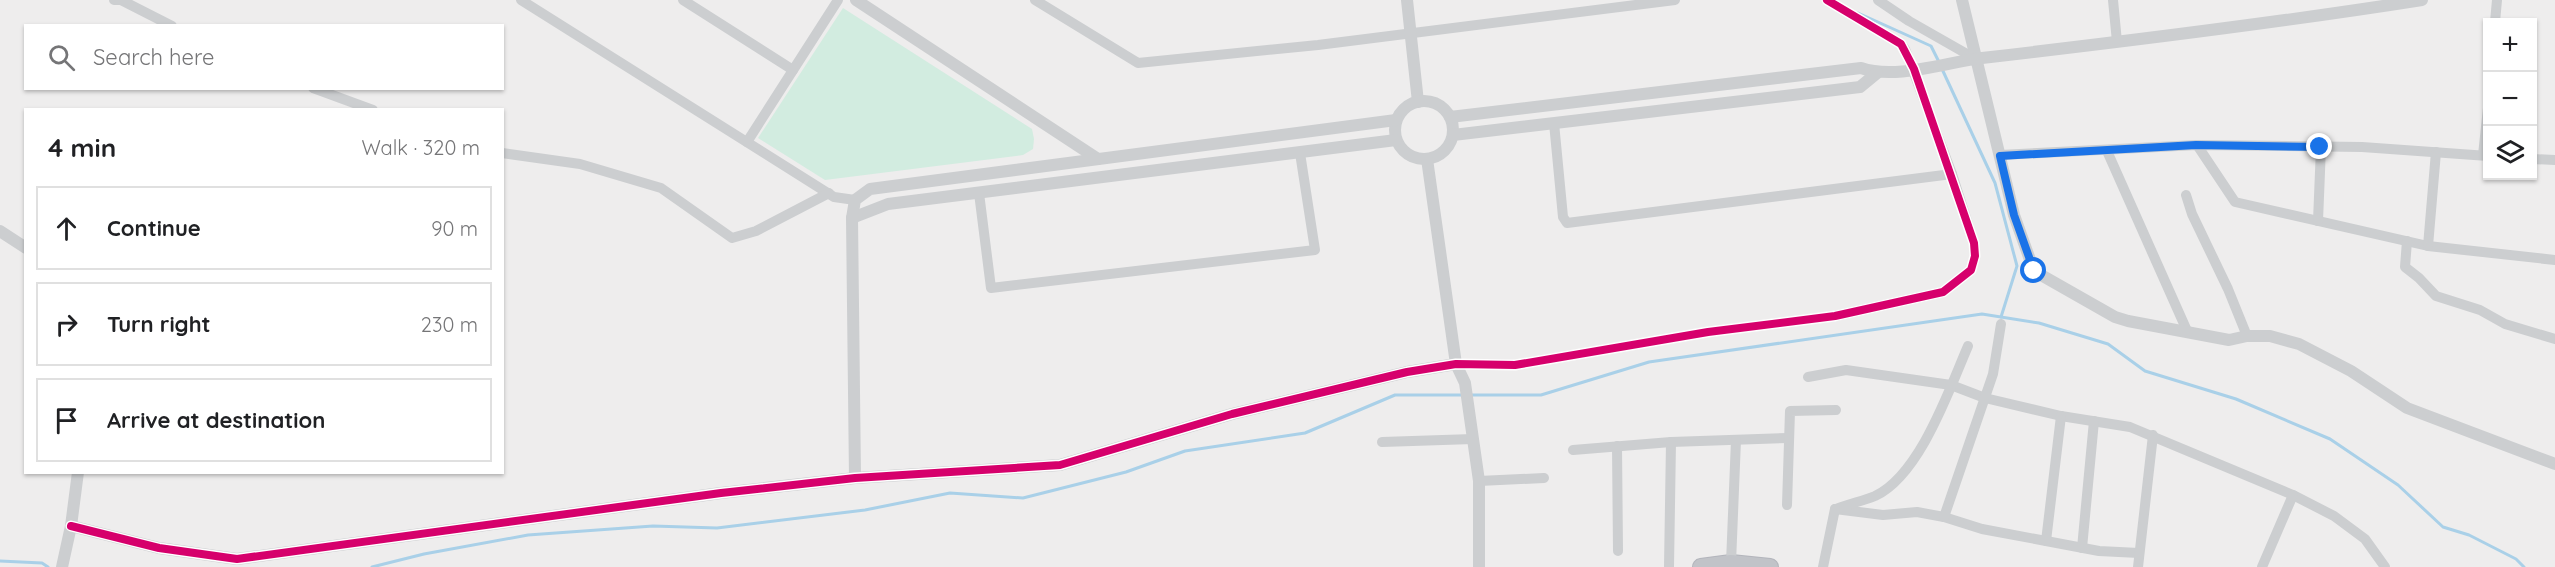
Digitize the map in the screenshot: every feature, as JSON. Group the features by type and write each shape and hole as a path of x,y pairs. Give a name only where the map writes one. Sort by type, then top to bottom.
{"highway":[{"path":"1701,567 1731,563 1770,567"}],"street":[{"path":"114,0 121,0 168,24"},
{"path":"521,0 539,4 834,197 855,200"},
{"path":"683,0 793,70"},
{"path":"747,142 838,0"},
{"path":"856,0 1098,159"},
{"path":"1035,0 1138,63 1411,34 1676,0"},
{"path":"1407,0 1418,102"},
{"path":"71,526 159,548 237,559 721,493 855,478 1060,465 1232,414 1407,372 1456,364 1526,363 1708,332 1835,316 1943,292 1971,270 1975,256 1974,243 1914,69 1901,44 1852,17 1827,0"},
{"path":"1878,0 1909,21 1974,58"},
{"path":"1962,0 1974,58 2014,215 2034,271 2115,317 2229,340 2247,336 2270,336 2299,344 2351,371 2407,408 2555,464"},
{"path":"2113,0 2117,42"},
{"path":"1450,117 1861,68 1877,73 1914,69 1974,58 2314,17 2422,0"},
{"path":"2495,18 2496,0"},
{"path":"1453,135 1860,87 1877,73"},
{"path":"318,90 368,108"},
{"path":"1418,102 1437,104 1450,117 1453,135 1444,151 1427,159 1408,155 1396,140 1396,120 1409,105 1418,102"},
{"path":"855,478 852,218 855,200 870,189 1396,120"},
{"path":"1554,123 1563,218 1567,223 1952,174"},
{"path":"852,218 888,204 1396,140"},
{"path":"2000,156 2196,145 2320,147 2483,156"},
{"path":"2196,145 2235,202 2428,246 2555,260"},
{"path":"2318,222 2320,147"},
{"path":"2107,151 2188,333"},
{"path":"2428,246 2436,152"},
{"path":"504,153 580,164 661,188 732,238 756,231 829,193"},
{"path":"979,193 990,288 1315,250 1300,153"},
{"path":"1427,159 1456,364 1465,383 1479,482 1479,567"},
{"path":"2537,159 2555,160"},
{"path":"2186,195 2192,214 2228,289 2247,336"},
{"path":"0,231 24,247"},
{"path":"2407,241 2405,267 2420,278 2436,296 2480,310 2505,324 2555,339"},
{"path":"1944,517 1993,374 2001,324"},
{"path":"1835,509 1876,495 1909,468 1923,445 1968,346"},
{"path":"1808,377 1846,370 1951,385 1985,398 2061,416 2130,427 2293,495 2334,516 2365,539 2385,567"},
{"path":"1787,505 1790,411 1836,410"},
{"path":"2046,542 2061,416"},
{"path":"2082,548 2094,421"},
{"path":"1382,442 1472,434"},
{"path":"2138,567 2153,435"},
{"path":"1573,450 1671,442 1788,438"},
{"path":"1731,563 1736,440"},
{"path":"1669,567 1671,442"},
{"path":"1617,447 1618,551"},
{"path":"62,567 71,526 78,474"},
{"path":"1479,482 1544,478"},
{"path":"2262,567 2293,495"},
{"path":"1835,509 1883,515 1917,512 1944,517 1982,529 2046,542 2139,553"},
{"path":"1823,567 1835,509"}],"green space":[{"path":"843,8 1032,129 1033,149 1023,155 825,180 758,138"}],"waterway":[{"path":"1858,13 1931,46 1939,62"},
{"path":"1942,69 1995,183 2017,266 2001,317"},
{"path":"1469,395 1541,395 1649,362 1982,314 2039,323 2108,344 2145,371 2236,399 2330,439 2398,485 2443,527 2469,535 2516,559 2524,567"},
{"path":"372,567 424,554 528,535 653,526 717,528 865,510 950,493 1023,498 1126,472 1185,451 1305,433 1395,395 1463,395"},
{"path":"0,561 42,563 48,567"}],"cycle path":[{"path":"71,526 159,548 237,559 721,493 855,478 1060,465 1232,414 1407,372 1456,364 1515,365 1708,332 1835,316 1943,292 1971,270 1975,256 1974,243 1914,69 1901,44 1827,0"}],"route":[{"path":"2034,271 2014,215 2000,156 2196,145 2320,147"}]}
